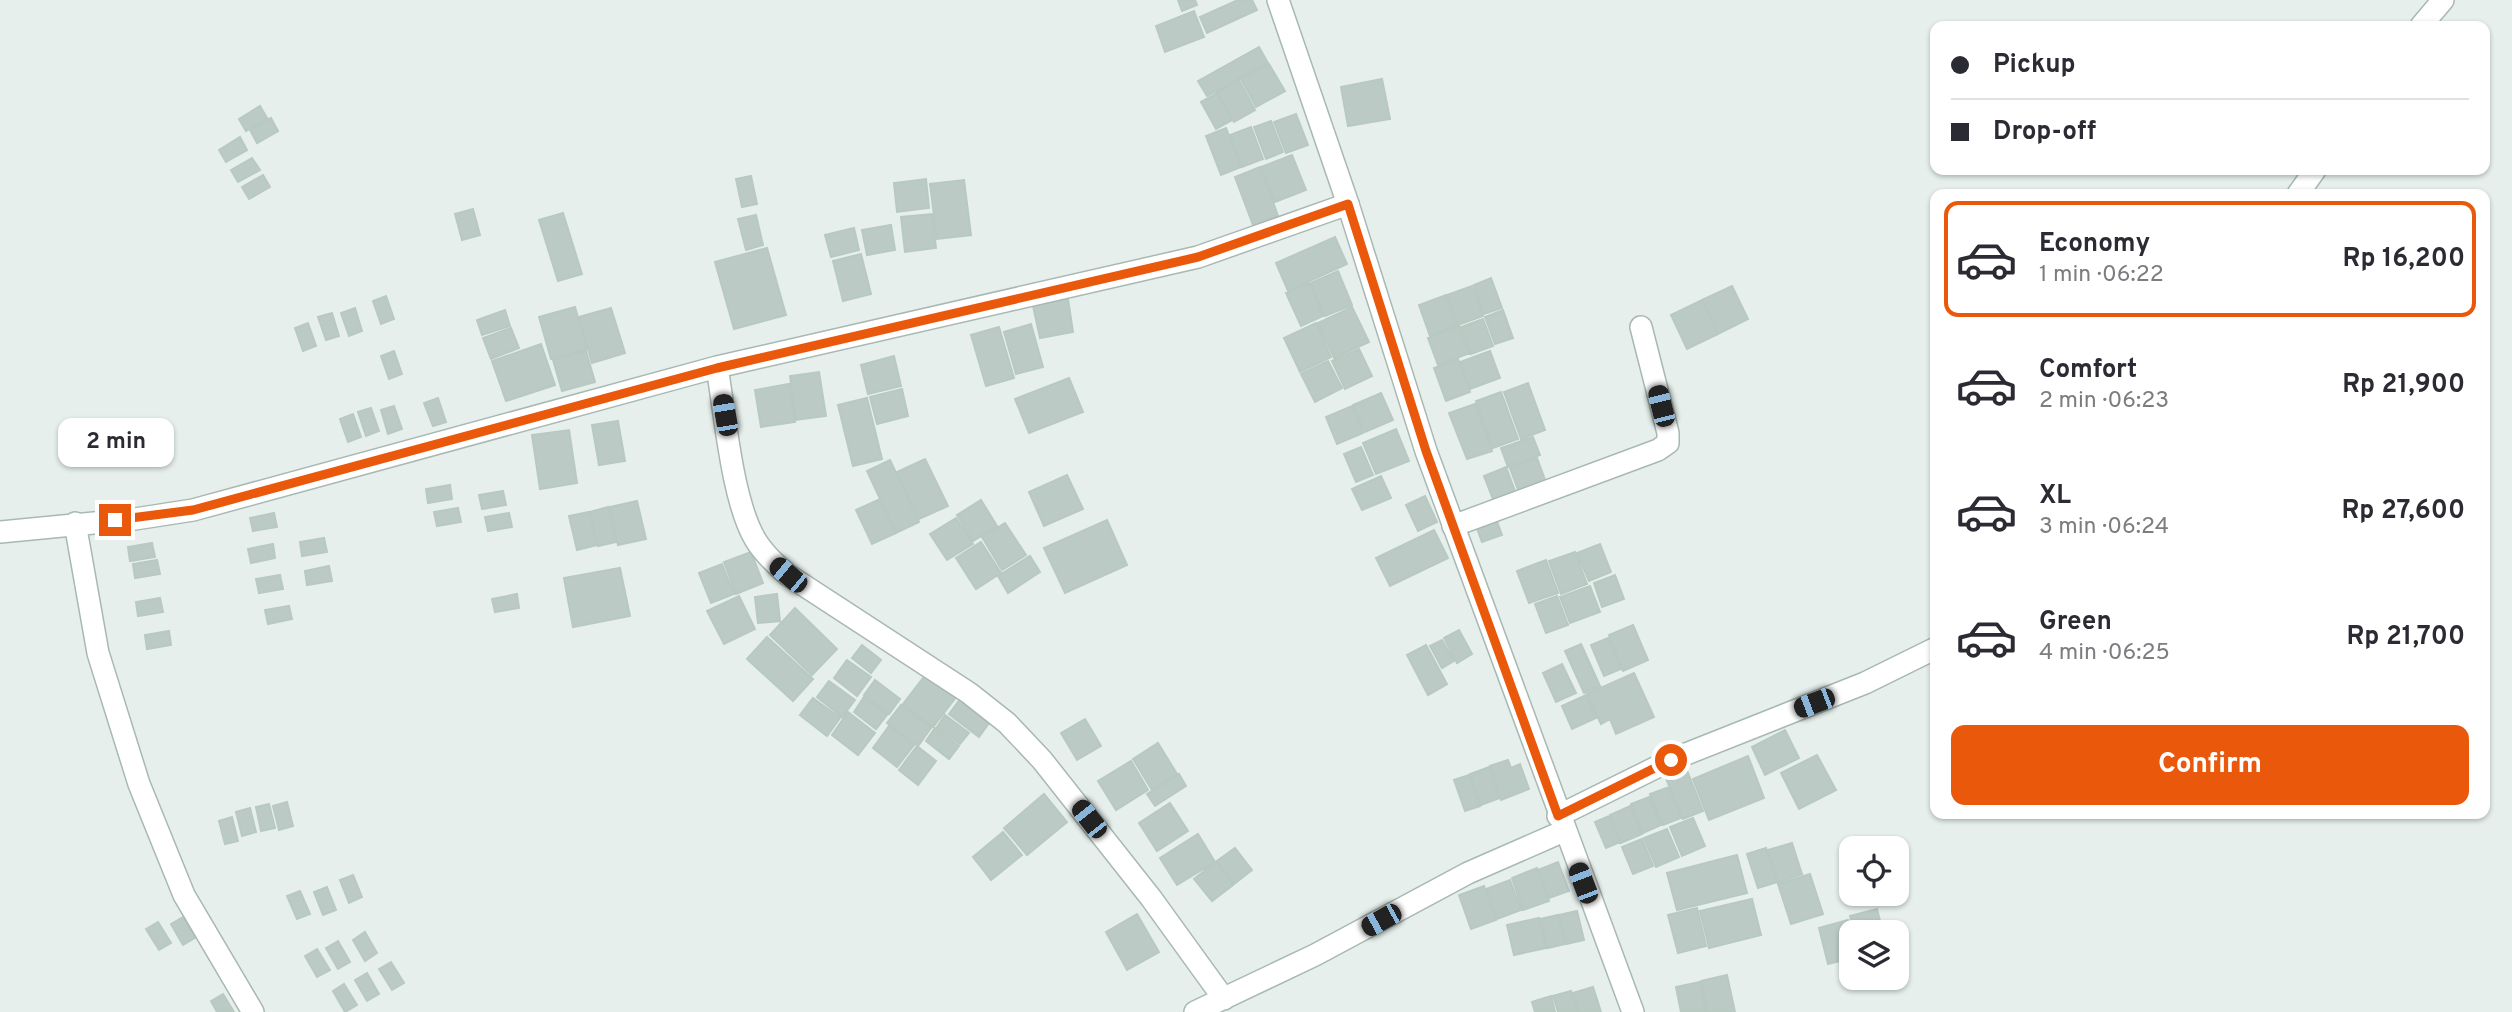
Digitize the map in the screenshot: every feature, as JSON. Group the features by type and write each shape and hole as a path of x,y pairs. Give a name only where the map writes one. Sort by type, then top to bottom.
{"street":[{"path":"1278,0 1348,204 1426,451 1561,823 1633,1012"},
{"path":"2425,21 2442,0"},
{"path":"0,532 135,519 193,510 717,368 1198,257 1348,204"},
{"path":"1453,526 1658,450 1668,443 1668,433 1641,327"},
{"path":"717,368 738,488 746,520 755,540 788,575 969,693 1007,723 1042,760 1151,898 1224,999"},
{"path":"75,523 98,653 139,784 184,895 253,1012"},
{"path":"1195,1012 1315,956 1561,823 1671,760 1865,683 1930,651"}],"building":[{"path":"1178,0 1195,0 1197,5 1182,11"},
{"path":"1238,0 1252,0 1257,10 1207,33 1200,17"},
{"path":"1194,11 1204,37 1165,52 1156,26"},
{"path":"1259,47 1268,63 1207,96 1198,81"},
{"path":"1269,64 1285,91 1256,107 1241,79"},
{"path":"1382,79 1390,119 1348,126 1341,87"},
{"path":"1239,80 1255,110 1234,122 1217,92"},
{"path":"1217,93 1232,120 1216,129 1201,102"},
{"path":"260,106 267,118 246,131 239,119"},
{"path":"1296,114 1308,145 1286,153 1274,122"},
{"path":"271,118 278,131 257,143 250,130"},
{"path":"1271,121 1283,152 1266,159 1254,127"},
{"path":"1251,127 1263,159 1242,167 1230,135"},
{"path":"1226,128 1241,167 1221,175 1206,136"},
{"path":"240,137 247,150 226,162 219,150"},
{"path":"1292,155 1306,190 1275,202 1261,167"},
{"path":"252,158 260,170 238,182 231,170"},
{"path":"1260,167 1278,216 1253,225 1235,177"},
{"path":"263,175 270,187 249,199 242,187"},
{"path":"751,176 757,204 742,207 736,179"},
{"path":"926,179 929,208 897,212 894,183"},
{"path":"964,180 971,235 937,239 930,184"},
{"path":"473,209 480,235 462,240 455,214"},
{"path":"563,213 582,274 558,281 539,220"},
{"path":"932,214 936,248 905,252 901,217"},
{"path":"756,215 763,245 746,250 738,219"},
{"path":"891,225 895,250 867,255 862,230"},
{"path":"854,228 859,250 831,257 825,235"},
{"path":"1335,237 1347,264 1288,291 1276,263"},
{"path":"767,248 786,315 734,329 715,262"},
{"path":"861,254 871,294 843,301 833,261"},
{"path":"1338,271 1352,305 1325,316 1311,283"},
{"path":"1491,278 1502,308 1484,314 1474,285"},
{"path":"1309,283 1323,316 1301,326 1286,293"},
{"path":"1472,286 1483,316 1458,325 1447,295"},
{"path":"1732,286 1748,319 1718,334 1702,300"},
{"path":"1446,295 1457,325 1430,336 1419,305"},
{"path":"386,296 394,319 381,324 373,301"},
{"path":"1068,299 1073,332 1040,338 1033,306"},
{"path":"1702,300 1718,334 1687,349 1671,315"},
{"path":"575,307 587,349 551,359 539,317"},
{"path":"1352,307 1369,342 1334,358 1318,323"},
{"path":"355,308 362,331 349,336 341,313"},
{"path":"611,308 625,353 592,363 579,317"},
{"path":"505,310 510,326 482,335 477,320"},
{"path":"1503,310 1513,338 1495,344 1485,317"},
{"path":"332,313 339,336 326,340 318,317"},
{"path":"1483,319 1493,346 1471,354 1461,327"},
{"path":"308,323 316,346 303,351 295,328"},
{"path":"1316,323 1331,357 1300,372 1284,338"},
{"path":"1031,324 1043,367 1016,374 1004,332"},
{"path":"1459,326 1470,353 1438,365 1428,338"},
{"path":"999,327 1014,378 986,386 971,335"},
{"path":"511,328 519,348 491,359 483,338"},
{"path":"541,344 555,385 506,401 492,361"},
{"path":"1359,349 1372,376 1345,389 1332,361"},
{"path":"394,351 402,374 389,379 381,356"},
{"path":"586,351 595,382 562,391 553,360"},
{"path":"1490,351 1500,378 1470,389 1460,362"},
{"path":"894,356 901,386 868,394 861,365"},
{"path":"1458,359 1470,392 1446,401 1434,368"},
{"path":"1328,361 1342,388 1315,402 1301,374"},
{"path":"819,372 826,416 796,420 790,376"},
{"path":"1069,378 1083,412 1029,433 1015,399"},
{"path":"1528,383 1545,430 1521,439 1504,392"},
{"path":"789,384 795,422 761,427 755,390"},
{"path":"902,389 908,416 877,424 870,397"},
{"path":"1501,392 1518,439 1493,448 1476,401"},
{"path":"1381,393 1393,420 1365,432 1353,405"},
{"path":"438,398 446,422 433,426 424,403"},
{"path":"867,398 882,459 853,466 838,405"},
{"path":"1475,404 1492,451 1467,459 1449,413"},
{"path":"394,406 402,429 388,434 381,410"},
{"path":"1352,406 1363,433 1337,444 1326,417"},
{"path":"371,408 379,431 366,436 358,412"},
{"path":"353,414 361,437 348,442 340,419"},
{"path":"618,421 625,461 599,465 592,425"},
{"path":"1396,429 1409,461 1376,474 1363,443"},
{"path":"569,430 577,483 540,489 532,435"},
{"path":"1533,437 1540,455 1508,467 1501,448"},
{"path":"1361,447 1373,475 1356,482 1344,454"},
{"path":"1537,458 1548,488 1521,498 1510,468"},
{"path":"925,459 948,506 919,519 897,472"},
{"path":"890,460 919,522 896,533 867,471"},
{"path":"1506,467 1518,499 1496,507 1484,476"},
{"path":"1067,475 1083,509 1044,526 1029,492"},
{"path":"1381,476 1391,498 1362,510 1352,489"},
{"path":"450,485 452,499 428,503 426,489"},
{"path":"503,491 506,505 482,509 479,495"},
{"path":"1425,496 1437,522 1418,531 1406,505"},
{"path":"880,499 896,533 872,544 856,510"},
{"path":"981,500 997,526 973,541 957,515"},
{"path":"637,501 646,539 618,545 610,507"},
{"path":"608,507 616,542 598,546 590,512"},
{"path":"458,508 461,522 437,526 434,512"},
{"path":"589,512 597,545 577,550 569,516"},
{"path":"274,513 277,527 253,531 250,518"},
{"path":"509,513 512,527 488,531 485,517"},
{"path":"1495,516 1502,535 1482,542 1475,523"},
{"path":"956,518 973,544 947,560 930,534"},
{"path":"1107,520 1127,565 1065,593 1044,548"},
{"path":"1005,523 1026,555 1002,570 982,537"},
{"path":"1434,530 1448,558 1390,586 1376,558"},
{"path":"324,538 327,552 302,556 300,542"},
{"path":"981,542 1001,573 976,589 956,558"},
{"path":"152,543 155,557 130,561 128,547"},
{"path":"273,544 275,558 251,563 248,549"},
{"path":"1600,544 1611,572 1589,581 1577,553"},
{"path":"751,552 763,583 736,594 724,562"},
{"path":"1575,552 1587,584 1561,594 1549,561"},
{"path":"1030,556 1040,572 1008,593 998,576"},
{"path":"157,560 160,574 135,578 133,564"},
{"path":"1546,560 1558,593 1529,603 1517,571"},
{"path":"722,564 734,594 711,603 699,573"},
{"path":"329,566 332,581 307,585 305,571"},
{"path":"620,568 630,616 573,627 564,578"},
{"path":"280,575 283,589 259,593 256,579"},
{"path":"1615,575 1624,599 1602,607 1594,583"},
{"path":"1590,586 1600,612 1570,623 1560,597"},
{"path":"517,594 519,608 495,612 492,599"},
{"path":"777,594 780,621 758,623 755,597"},
{"path":"739,596 755,629 724,644 707,611"},
{"path":"1557,596 1568,625 1546,633 1535,604"},
{"path":"160,598 163,612 138,616 136,602"},
{"path":"289,606 292,619 268,624 265,610"},
{"path":"795,608 837,649 812,675 770,635"},
{"path":"1633,625 1648,660 1623,671 1609,635"},
{"path":"1459,630 1472,654 1457,663 1444,638"},
{"path":"169,631 171,645 147,649 145,635"},
{"path":"767,637 813,679 793,701 747,659"},
{"path":"1608,638 1621,669 1604,676 1591,645"},
{"path":"1442,640 1454,661 1442,668 1430,646"},
{"path":"1581,644 1600,686 1584,693 1565,651"},
{"path":"862,645 881,660 871,673 852,658"},
{"path":"1426,645 1447,684 1428,695 1407,655"},
{"path":"847,660 871,677 857,696 834,678"},
{"path":"1562,664 1576,693 1556,702 1543,673"},
{"path":"927,673 957,696 933,727 903,704"},
{"path":"1634,673 1654,717 1616,734 1610,719 1601,724 1587,694"},
{"path":"875,680 900,699 889,714 864,695"},
{"path":"829,681 855,700 842,717 817,697"},
{"path":"964,694 994,716 979,737 949,714"},
{"path":"1586,695 1596,718 1572,729 1562,706"},
{"path":"864,697 887,715 876,729 854,712"},
{"path":"813,698 840,718 827,736 800,715"},
{"path":"901,705 931,728 918,746 887,723"},
{"path":"848,712 875,733 858,755 832,735"},
{"path":"945,715 969,733 960,744 937,727"},
{"path":"1085,719 1101,746 1077,760 1061,733"},
{"path":"889,726 914,745 897,767 873,748"},
{"path":"935,728 959,746 949,759 926,741"},
{"path":"1785,730 1799,758 1765,775 1752,747"},
{"path":"1158,743 1177,774 1152,790 1133,759"},
{"path":"917,746 936,761 918,785 899,770"},
{"path":"1817,755 1836,790 1799,809 1781,773"},
{"path":"1748,756 1764,798 1709,820 1693,779"},
{"path":"1508,760 1511,768 1520,764 1529,789 1501,800 1490,766"},
{"path":"1131,761 1148,790 1116,810 1098,781"},
{"path":"1489,767 1500,798 1481,805 1470,774"},
{"path":"1686,768 1703,811 1683,819 1665,776"},
{"path":"1179,774 1186,786 1155,806 1147,794"},
{"path":"1469,775 1480,806 1465,811 1454,780"},
{"path":"1669,787 1681,818 1663,825 1650,794"},
{"path":"1044,794 1067,822 1027,855 1004,828"},
{"path":"1649,797 1661,825 1643,833 1631,804"},
{"path":"287,802 293,826 279,830 273,806"},
{"path":"1170,803 1188,831 1157,851 1139,823"},
{"path":"269,804 275,828 261,831 256,807"},
{"path":"1630,806 1642,834 1621,843 1610,815"},
{"path":"250,808 256,832 242,836 236,812"},
{"path":"1609,816 1620,842 1606,848 1595,822"},
{"path":"232,817 238,841 225,844 219,821"},
{"path":"1693,818 1705,846 1682,856 1670,827"},
{"path":"1667,829 1679,857 1656,867 1644,838"},
{"path":"1003,832 1022,855 991,880 973,857"},
{"path":"1198,834 1215,862 1177,885 1160,858"},
{"path":"1642,839 1653,866 1633,874 1622,847"},
{"path":"1792,843 1802,874 1778,882 1768,850"},
{"path":"1235,848 1252,870 1234,884 1217,861"},
{"path":"1766,848 1777,882 1758,888 1747,854"},
{"path":"1737,855 1747,893 1677,910 1667,873"},
{"path":"1216,862 1233,885 1212,901 1194,879"},
{"path":"1558,862 1569,891 1549,898 1538,870"},
{"path":"1537,868 1549,901 1523,910 1512,878"},
{"path":"1810,874 1823,914 1791,924 1778,884"},
{"path":"353,875 362,897 349,903 340,880"},
{"path":"1510,880 1521,910 1497,919 1486,889"},
{"path":"1484,886 1496,920 1471,929 1459,895"},
{"path":"327,887 336,910 323,915 314,892"},
{"path":"300,891 310,914 297,919 287,896"},
{"path":"1752,899 1761,935 1709,948 1700,911"},
{"path":"1697,908 1706,946 1678,953 1668,915"},
{"path":"1877,909 1880,920 1851,920 1850,916"},
{"path":"1577,911 1584,940 1566,944 1559,915"},
{"path":"1137,914 1159,952 1127,970 1106,932"},
{"path":"1558,915 1565,944 1548,948 1540,919"},
{"path":"183,917 195,938 183,945 171,924"},
{"path":"1539,918 1546,948 1514,955 1507,925"},
{"path":"158,922 171,943 159,950 146,929"},
{"path":"1839,922 1839,961 1828,964 1819,928"},
{"path":"365,932 377,953 365,961 353,940"},
{"path":"338,941 350,962 338,969 326,948"},
{"path":"317,949 330,970 317,977 305,956"},
{"path":"391,962 404,983 392,990 379,969"},
{"path":"367,973 379,994 367,1001 355,980"},
{"path":"1727,975 1735,1012 1708,1012 1701,981"},
{"path":"1700,982 1706,1012 1681,1012 1676,987"},
{"path":"344,984 357,1005 345,1012 333,991"},
{"path":"1593,987 1601,1012 1580,1012 1573,993"},
{"path":"1571,991 1578,1012 1558,1012 1553,996"},
{"path":"223,994 234,1012 217,1012 211,1001"},
{"path":"1551,996 1555,1012 1535,1012 1532,1002"}],"route":[{"path":"115,520 193,510 717,368 846,336 1198,257 1348,204 1426,451 1558,816 1671,760"}]}
